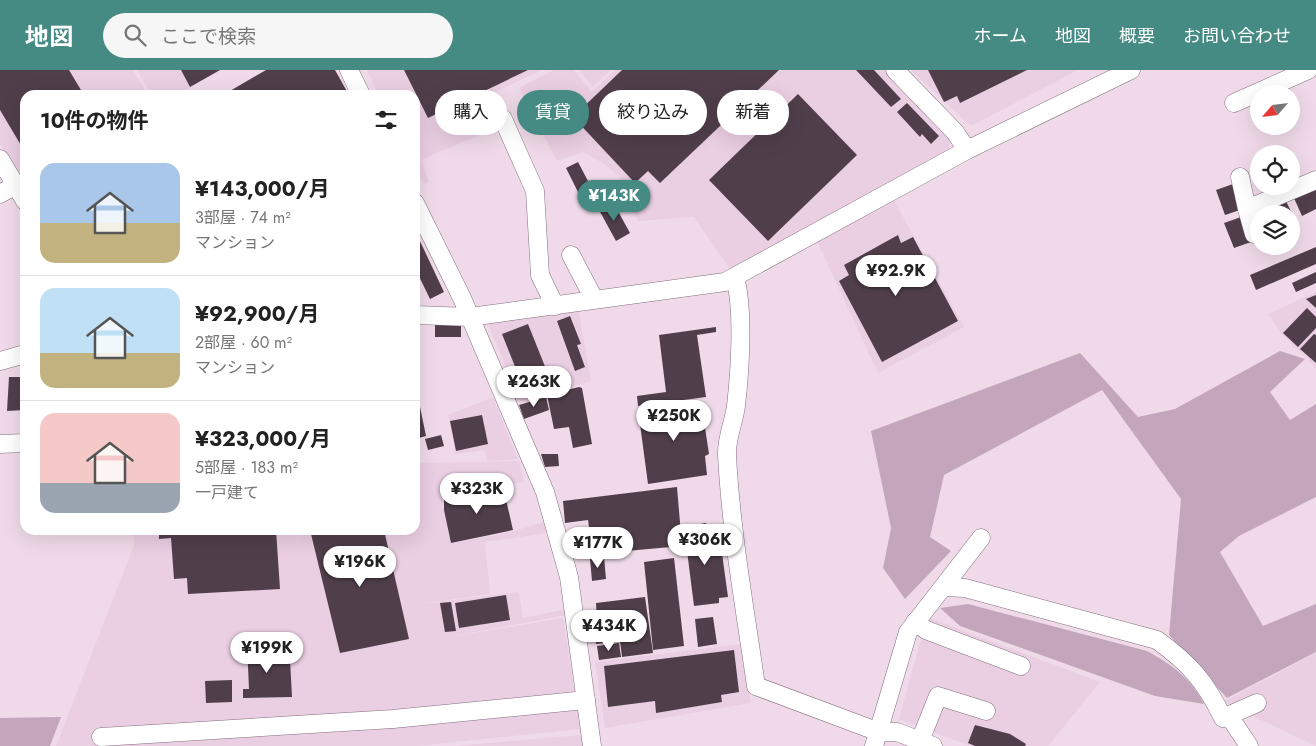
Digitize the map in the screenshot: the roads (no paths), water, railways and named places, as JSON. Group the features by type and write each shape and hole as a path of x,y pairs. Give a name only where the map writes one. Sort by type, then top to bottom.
{"street":[{"path":"349,70 359,90"},
{"path":"895,70 955,132 967,150"},
{"path":"420,315 470,317 726,282 967,150 1131,70"},
{"path":"1234,103 1308,70"},
{"path":"507,128 535,191 540,275 555,306"},
{"path":"0,159 20,192"},
{"path":"1240,177 1250,220"},
{"path":"1247,210 1316,180"},
{"path":"0,194 16,185"},
{"path":"420,213 470,317 546,492 569,577 592,746"},
{"path":"571,255 594,299"},
{"path":"735,277 738,288 739,334 736,407 727,453 740,573 756,686 877,739 897,732 926,743 938,696 986,712"},
{"path":"0,361 20,355"},
{"path":"0,444 20,443"},
{"path":"877,739 908,632 982,538"},
{"path":"943,587 965,588 1157,640 1184,660 1205,684 1223,718 1257,703"},
{"path":"915,622 926,630 1021,666"},
{"path":"101,737 393,720 586,700"},
{"path":"1229,716 1248,746"}]}
